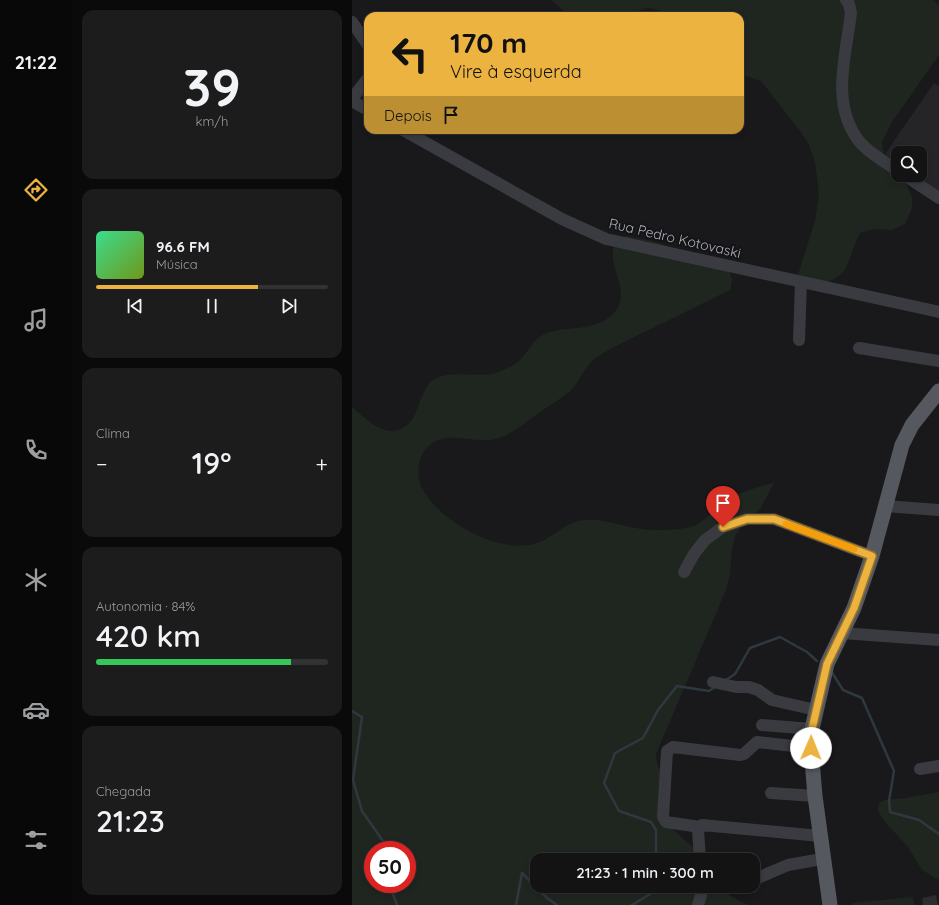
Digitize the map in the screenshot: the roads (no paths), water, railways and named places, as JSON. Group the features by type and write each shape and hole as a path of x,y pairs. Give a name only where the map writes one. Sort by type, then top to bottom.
{"main road":[{"path":"830,905 822,859 811,748 812,729 816,710 827,664 854,608 872,556 902,445 912,425 939,391"}],"street":[{"path":"846,0 849,4 851,13 841,87 842,104 859,142 891,166"},
{"path":"352,22 364,38"},
{"path":"364,84 352,100 364,108"},
{"name":"Rua Pedro Kotovaski","path":"410,134 562,219 606,239 939,312"},
{"path":"915,182 939,198"},
{"path":"799,340 802,282"},
{"path":"859,348 939,361"},
{"path":"885,506 939,510"},
{"path":"684,572 694,554 705,540 723,527 747,519 774,519 872,556"},
{"path":"842,633 939,640"},
{"path":"713,682 749,687 758,690 772,700 816,710"},
{"path":"762,725 812,729"},
{"path":"811,748 757,742 744,754 740,755 673,747 667,751 663,817 666,822 700,827 702,825 820,836"},
{"path":"920,769 939,766"},
{"path":"771,793 815,796"},
{"path":"700,827 700,853"},
{"path":"760,877 788,865 822,859"},
{"path":"698,905 701,893"}],"waterway":[{"path":"726,680 735,674 750,648 780,637 807,652 817,661"},
{"path":"831,671 843,690 862,698 894,771 889,801 890,812 919,820 939,834"},
{"path":"656,853 656,830 651,822 619,811 604,783 615,753 643,738 658,710 677,686 709,691 715,687"},
{"path":"352,711 362,717 353,780 362,811 383,841"},
{"path":"516,905 522,873 547,898 557,905"},
{"path":"393,893 397,905"},
{"path":"632,905 652,893"}]}
